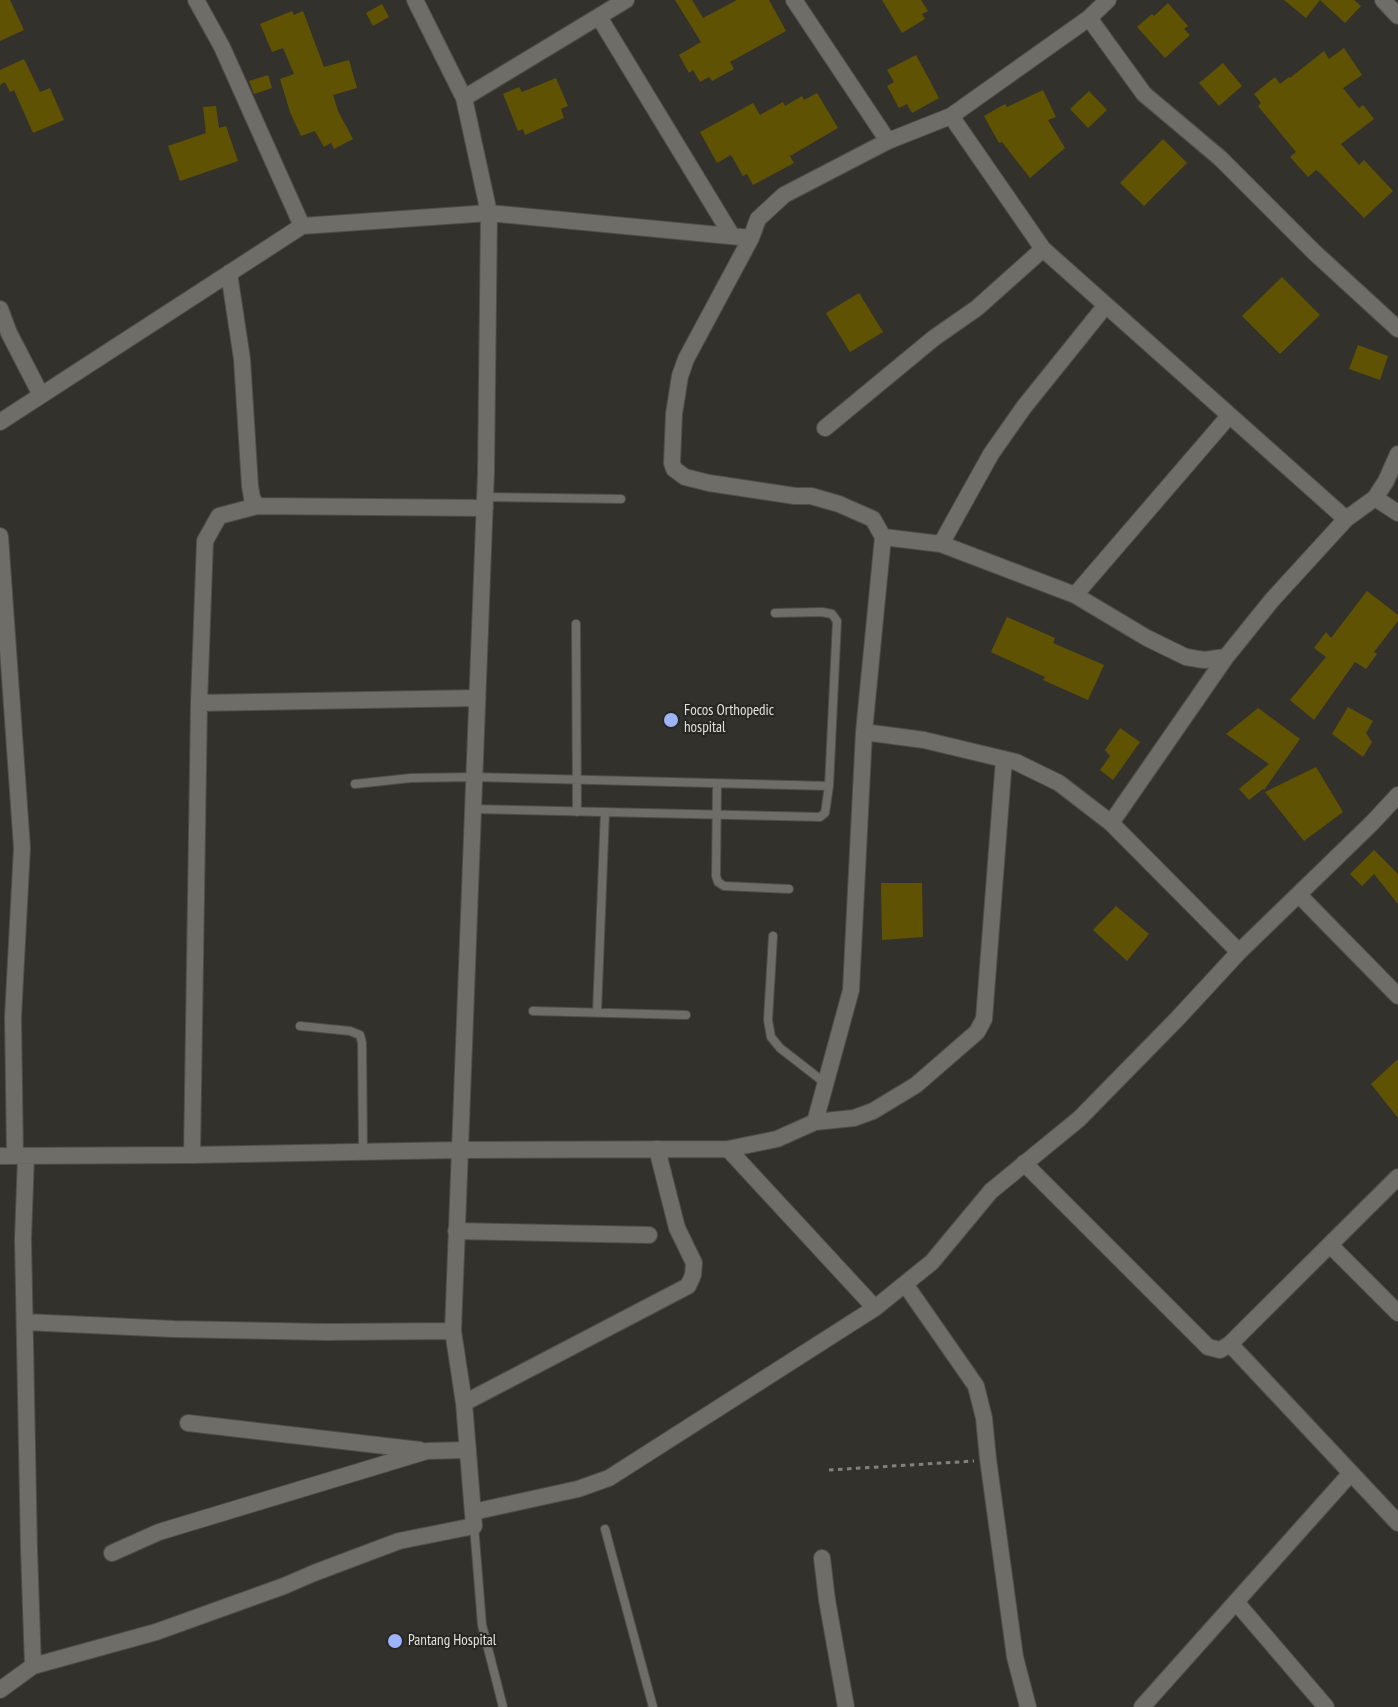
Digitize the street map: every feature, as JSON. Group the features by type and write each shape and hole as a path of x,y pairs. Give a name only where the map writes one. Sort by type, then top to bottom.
{"street":[{"path":"196,0 222,47 302,226"},
{"path":"415,0 464,98 489,213 485,503 453,1331 464,1403 473,1519"},
{"path":"464,98 626,0"},
{"path":"794,0 888,141"},
{"path":"815,1122 851,990 864,732 883,537 873,519 839,504 811,496 795,496 710,483 685,477 674,469 672,463 674,414 680,375 686,359 751,238 758,219 784,195 888,141 951,116 1089,18 1108,0"},
{"path":"1383,0 1398,16"},
{"path":"599,17 732,236"},
{"path":"1089,18 1144,94 1220,158 1314,252 1398,329"},
{"path":"951,116 1043,249 1346,519"},
{"path":"0,422 302,226 489,213 751,238"},
{"path":"825,428 934,338 977,308 1043,249"},
{"path":"229,273 242,360 250,486 252,498 257,506"},
{"path":"941,544 991,454 1024,406 1106,305"},
{"path":"0,309 9,333 41,395"},
{"path":"1075,595 1229,416"},
{"path":"1111,823 1227,657 1272,600 1346,519 1375,498 1386,481 1398,454"},
{"path":"1375,498 1398,513"},
{"path":"192,1155 199,703 205,541 219,516 257,506 485,503"},
{"path":"0,536 22,848 13,1017 14,1156 23,1239 28,1538 33,1666"},
{"path":"883,537 941,544 1075,595 1147,638 1186,657 1204,660 1227,657"},
{"path":"199,703 477,698"},
{"path":"864,732 924,741 1016,762 1059,783 1111,823 1239,952"},
{"path":"14,1156 728,1149 777,1139 815,1122 854,1118 873,1111 916,1085 977,1032 984,1019 1004,759"},
{"path":"0,1690 33,1666 156,1632 274,1590 314,1572 399,1541 609,1478 875,1308 932,1262 991,1191 1079,1119 1239,952 1398,795"},
{"path":"1299,895 1398,996"},
{"path":"464,1403 688,1286 693,1275 694,1263 677,1228 657,1149"},
{"path":"728,1149 875,1308"},
{"path":"1024,1163 1208,1347 1220,1350 1230,1344 1398,1177"},
{"path":"456,1231 650,1235"},
{"path":"1330,1245 1398,1313"},
{"path":"904,1284 976,1386 984,1418 1015,1658 1028,1707"},
{"path":"25,1322 302,1332 453,1331"},
{"path":"1230,1344 1398,1523"},
{"path":"188,1423 427,1451 468,1450"},
{"path":"112,1553 159,1532 427,1451"},
{"path":"1142,1707 1351,1473"},
{"path":"822,1558 846,1707"},
{"path":"1236,1602 1296,1670 1318,1704"}],"lane":[{"path":"485,503 621,500"},
{"path":"473,809 820,818 825,813 829,786 837,621 832,614 822,612 775,613"},
{"path":"576,624 577,812"},
{"path":"355,784 411,778 474,777 829,786"},
{"path":"717,784 716,876 718,882 724,886 789,889"},
{"path":"597,1012 605,812"},
{"path":"773,936 768,1020 771,1037 780,1048 825,1083"},
{"path":"533,1011 686,1015"},
{"path":"300,1026 350,1031 360,1035 363,1151"},
{"path":"473,1519 482,1625 503,1707"},
{"path":"605,1529 653,1707"}],"path":[{"path":"829,1470 938,1465 988,1460"}],"building":[{"path":"0,0 10,0 24,30 0,41"},
{"path":"675,0 692,0 703,18 737,0 769,0 786,31 730,62 734,69 712,81 709,77 700,82 693,70 689,73 679,55 701,42"},
{"path":"882,0 921,0 928,11 922,14 925,19 902,33"},
{"path":"1284,0 1320,0 1306,18"},
{"path":"1320,0 1354,0 1361,6 1345,23"},
{"path":"1168,3 1188,26 1184,29 1190,35 1165,58 1137,27"},
{"path":"382,4 389,17 373,26 366,13"},
{"path":"292,11 294,15 303,11 324,67 349,60 357,88 333,95 338,111 353,139 334,149 331,143 324,147 315,131 301,136 290,112 280,79 294,74 283,48 272,52 260,24"},
{"path":"1344,48 1362,75 1343,88 1359,108 1363,105 1374,119 1341,144 1359,165 1364,160 1393,191 1364,218 1320,173 1316,170 1308,177 1290,157 1296,152 1258,106 1261,103 1254,94 1275,77 1280,84 1290,78 1324,51 1329,59"},
{"path":"916,55 939,98 912,113 907,104 899,108 887,86 894,82 887,70"},
{"path":"24,59 40,92 50,88 64,120 33,133 14,90 10,92 5,82 0,85 0,70"},
{"path":"1223,63 1242,86 1219,106 1199,83"},
{"path":"268,75 272,88 254,94 249,81"},
{"path":"556,78 568,106 561,109 564,118 525,135 523,129 518,131 503,94 519,87 522,92"},
{"path":"1043,90 1056,117 1048,120 1065,148 1030,178 1002,142 999,143 984,116 1005,104 1007,107"},
{"path":"1089,91 1107,110 1088,128 1070,109"},
{"path":"817,93 838,128 790,156 794,163 753,185 747,174 743,176 731,155 717,163 700,132 753,103 760,115 783,102 785,106 802,96 804,100"},
{"path":"216,106 219,128 226,126 238,161 180,181 168,146 206,133 203,107"},
{"path":"1163,139 1187,163 1144,206 1120,183"},
{"path":"1282,277 1320,315 1280,354 1242,316"},
{"path":"859,293 883,332 850,352 826,313"},
{"path":"1358,345 1388,356 1380,380 1349,369"},
{"path":"1367,591 1398,615 1398,621 1374,652 1377,654 1366,669 1355,662 1314,720 1290,700 1326,657 1314,648 1326,632 1331,638"},
{"path":"1007,617 1055,638 1053,643 1104,665 1088,700 1043,680 1045,677 991,652"},
{"path":"1348,707 1373,721 1366,733 1372,742 1363,757 1332,734"},
{"path":"1258,708 1300,739 1264,790 1249,800 1239,789 1269,764 1226,734"},
{"path":"1120,728 1140,742 1113,780 1100,770 1110,756 1105,750"},
{"path":"1316,767 1343,812 1304,841 1265,792"},
{"path":"1374,850 1398,874 1398,904 1374,874 1362,886 1350,874"},
{"path":"881,883 922,883 923,937 882,940"},
{"path":"1116,906 1149,934 1127,961 1093,930"},
{"path":"1398,1059 1398,1118 1371,1084"}],"place":[{"name":"Focos Orthopedic hospital","path":"671,720"},
{"name":"Pantang Hospital","path":"395,1641"}]}
